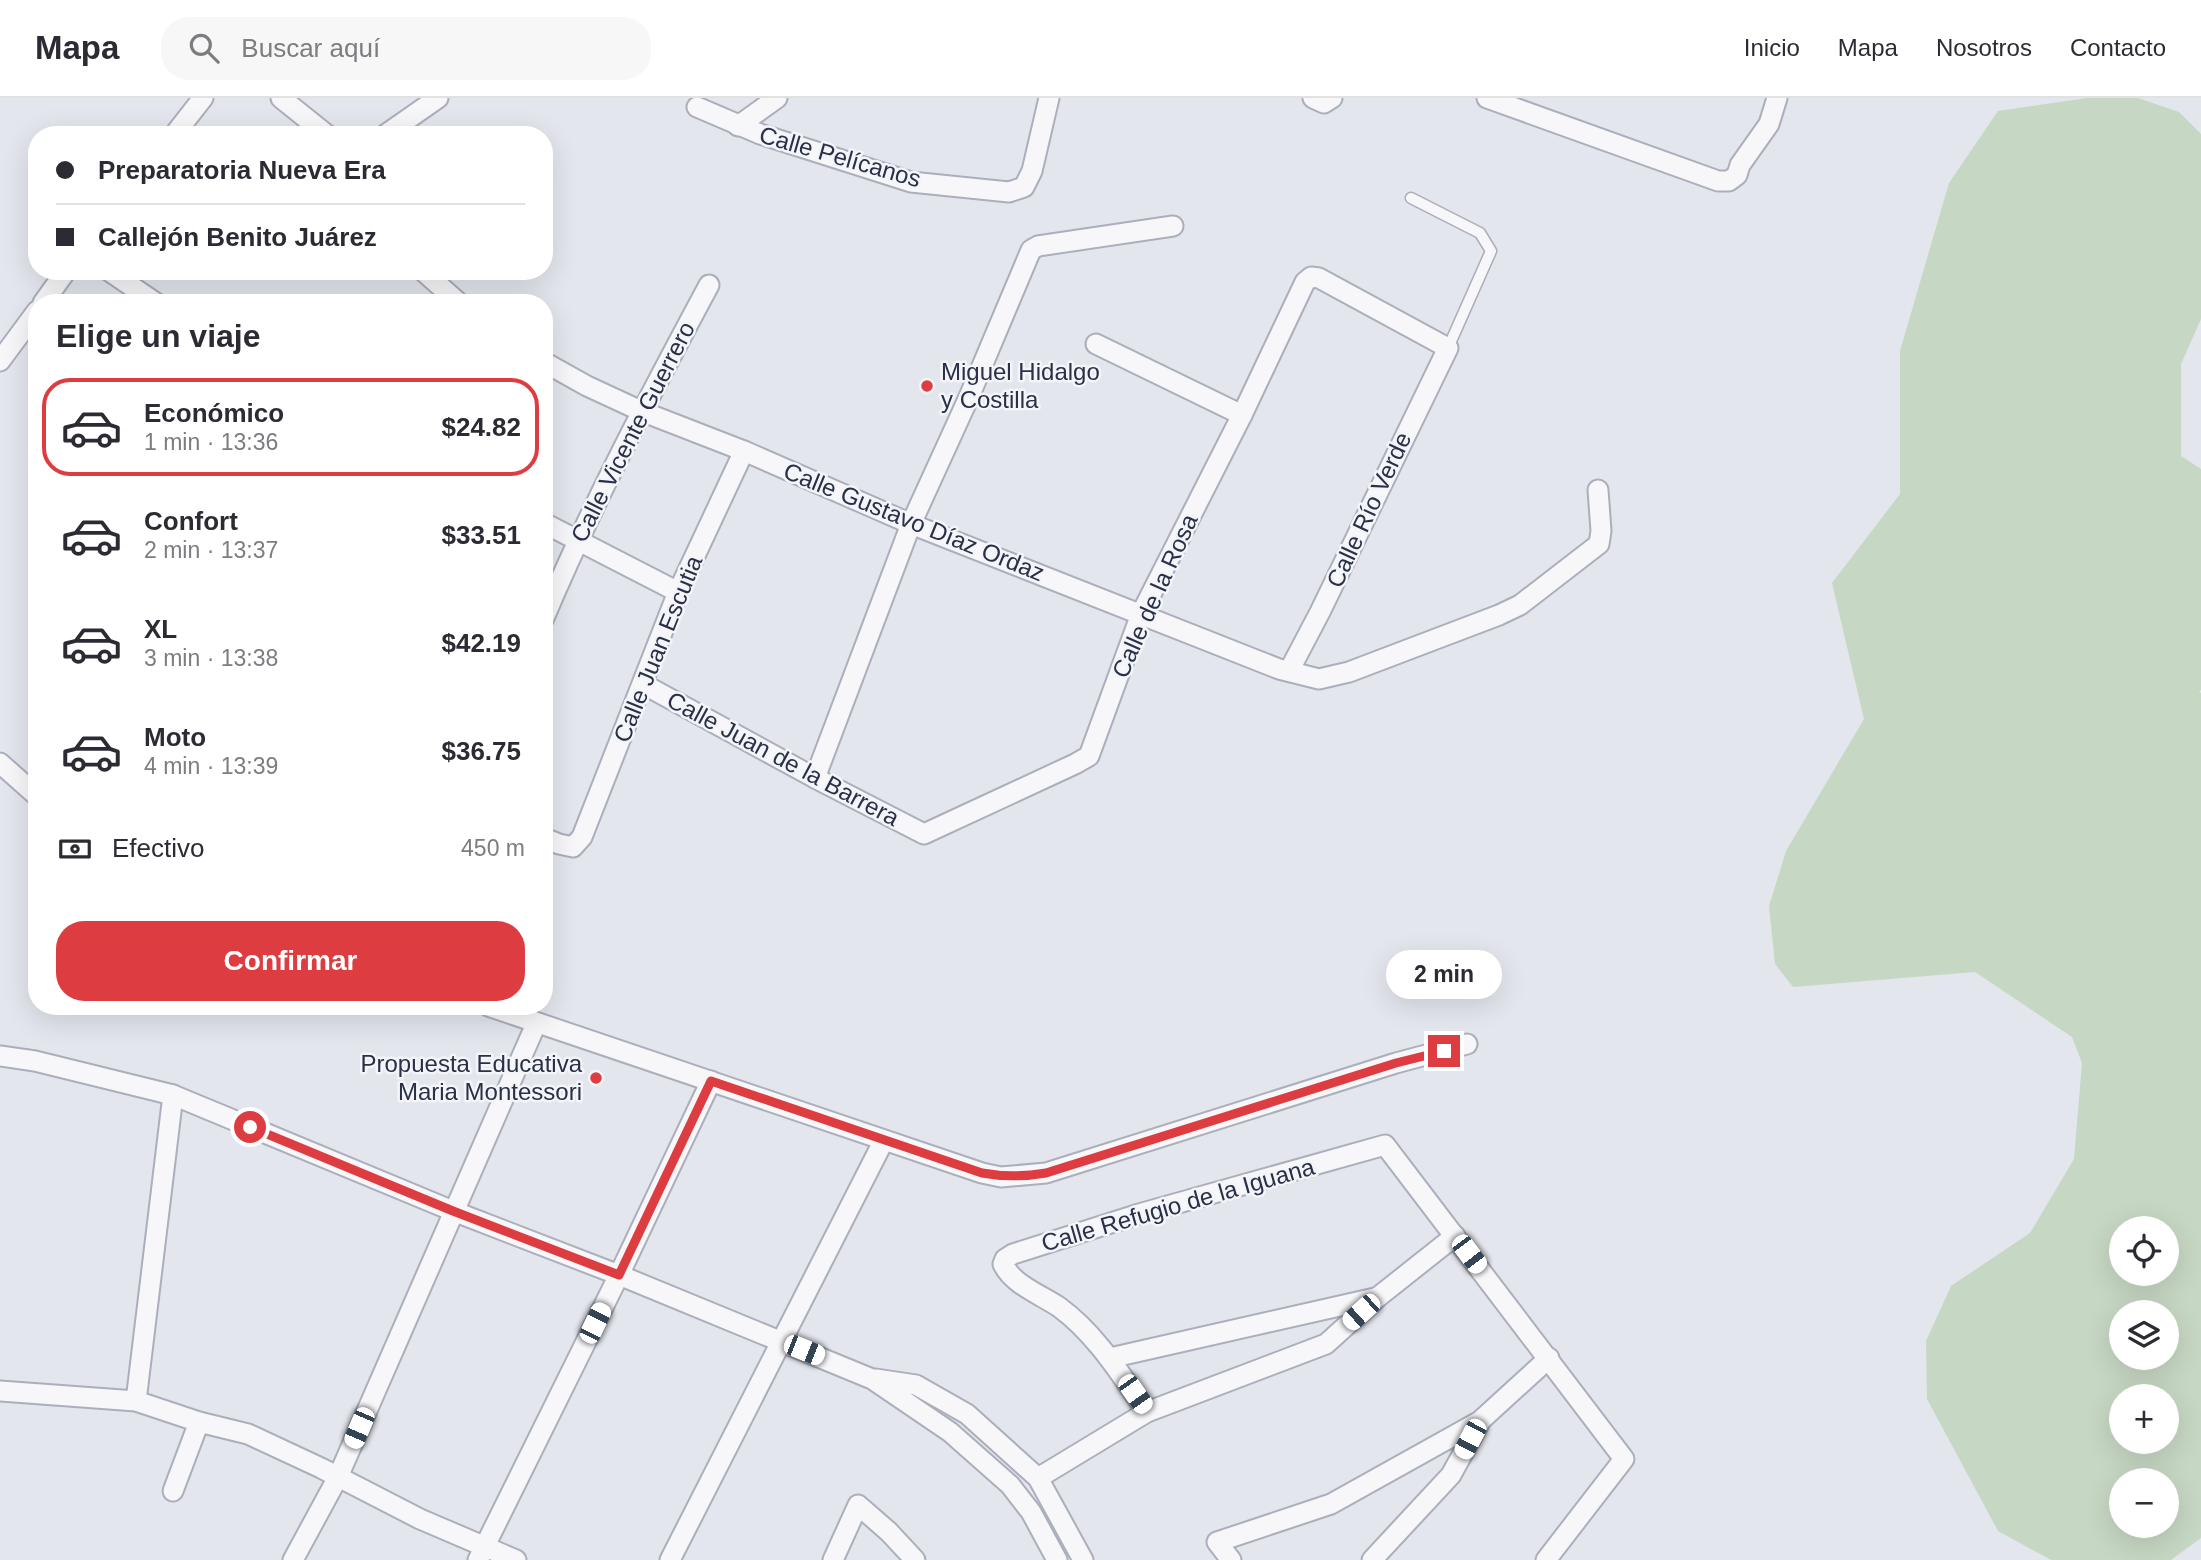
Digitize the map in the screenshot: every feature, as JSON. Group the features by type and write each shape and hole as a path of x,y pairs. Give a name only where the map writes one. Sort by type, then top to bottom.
{"street":[{"path":"281,98 316,126"},
{"path":"398,126 438,98"},
{"path":"738,126 777,98"},
{"name":"Calle Pelícanos","path":"697,107 738,126 911,182 1009,192 1024,187 1032,170 1049,98"},
{"path":"1487,98 1718,181 1729,181 1737,175 1740,165 1769,124 1777,98"},
{"path":"179,126 194,101"},
{"path":"815,778 911,524 970,397 1031,250 1038,246 1173,226"},
{"name":"Calle de la Rosa","path":"924,834 1088,756 1142,614 1305,282 1311,277 1319,278 1448,348"},
{"path":"122,280 143,294"},
{"path":"433,280 449,294"},
{"name":"Calle Vicente Guerrero","path":"553,596 576,541 641,411 709,285"},
{"path":"0,362 28,323"},
{"path":"1096,344 1242,415"},
{"name":"Calle Río Verde","path":"1289,671 1448,348"},
{"name":"Calle Gustavo Díaz Ordaz","path":"553,367 641,411 744,451 911,524 1289,671 1319,679 1349,672 1521,605 1599,544 1601,531 1598,489"},
{"name":"Calle Juan Escutia","path":"553,842 573,847 582,837 678,592 744,451"},
{"path":"553,528 678,592"},
{"name":"Calle Juan de la Barrera","path":"643,684 924,834"},
{"path":"0,763 28,788"},
{"path":"512,1015 982,1173 1001,1177 1046,1173 1396,1063 1467,1044"},
{"path":"293,1560 338,1476 536,1024"},
{"path":"0,1056 35,1061 173,1095 872,1379 950,1432 1010,1485 1031,1512 1057,1560"},
{"path":"482,1553 711,1081"},
{"path":"136,1402 173,1095"},
{"path":"670,1560 884,1140"},
{"name":"Calle Refugio de la Iguana","path":"1147,1412 1110,1359 1062,1309 1013,1278 1003,1264 1005,1259 1013,1254 1139,1214 1385,1145 1624,1459 1546,1560"},
{"path":"1038,1478 1147,1412 1326,1344 1378,1297 1455,1236"},
{"path":"1110,1359 1378,1297"},
{"path":"1231,1560 1217,1542 1331,1504 1480,1421 1549,1358"},
{"path":"872,1379 916,1385 967,1415 1038,1478 1083,1560"},
{"path":"0,1391 136,1402 248,1434 338,1476 482,1553 516,1560"},
{"path":"1372,1560 1451,1475 1480,1421"},
{"path":"173,1491 199,1422"},
{"path":"833,1560 858,1505 890,1532 915,1560"}],"lane":[{"path":"1411,198 1480,233 1491,251 1448,348"}],"green space":[{"path":"2087,98 2138,98 2179,112 2201,134 2201,319 2181,364 2181,456 2201,469 2201,1538 2171,1560 2051,1560 1998,1531 1927,1399 1926,1341 1951,1286 2030,1233 2074,1159 2082,1063 2072,1037 1975,972 1793,987 1775,964 1769,906 1786,851 1864,719 1832,583 1900,494 1900,351 1949,183 1998,111"}],"place":[{"name":"Miguel Hidalgo y Costilla","path":"927,386"},
{"name":"Propuesta Educativa Maria Montessori","path":"596,1078"}],"route":[{"path":"250,1127 453,1211 619,1275 711,1081 982,1173 1021,1177 1046,1173 1396,1063 1444,1051"}]}
